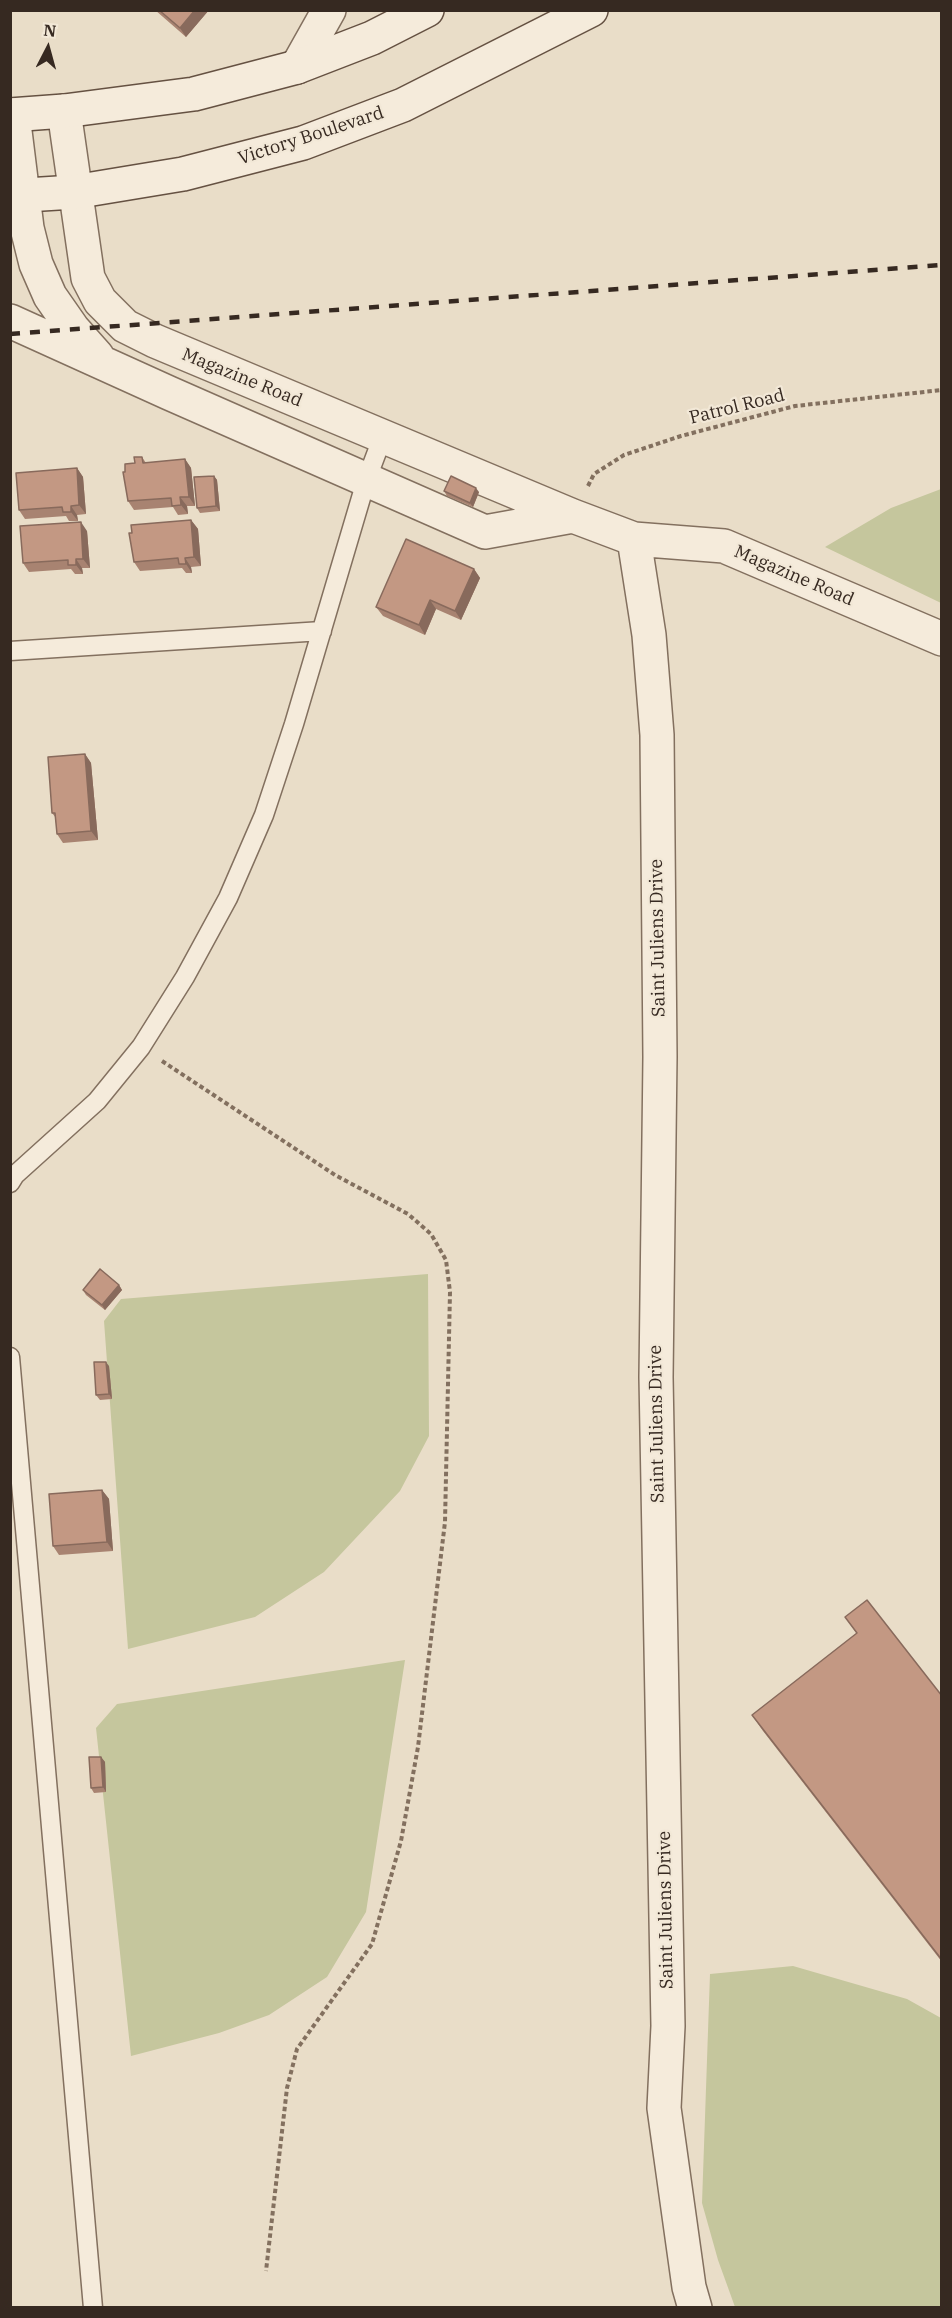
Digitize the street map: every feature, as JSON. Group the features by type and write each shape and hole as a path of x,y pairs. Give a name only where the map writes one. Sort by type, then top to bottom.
{"street":[{"path":"297,67 329,10"},
{"path":"105,364 73,329 50,296 36,264 17,196 12,115 64,111 194,94 297,67 372,38 427,10"},
{"name":"Victory Boulevard","path":"17,196 74,192 183,174 303,143 403,105 591,10"},
{"name":"Magazine Road","path":"64,111 88,278 100,302 125,326 155,341 573,516 634,539 724,546 942,639"},
{"path":"10,321 485,532 573,516"},
{"name":"Saint Juliens Drive","path":"634,539 649,635 657,735 660,1057 656,1377 668,2026 664,2108 689,2288 695,2307"}],"lane":[{"path":"10,1183 15,1175 97,1101 141,1047 185,977 228,898 264,816 366,481 382,436"},
{"path":"10,651 322,631"},
{"path":"10,1357 93,2307"}],"path":[{"name":"Patrol Road","path":"573,516 594,474 633,451 795,406 942,390"},
{"path":"141,1047 335,1175 408,1214 431,1234 446,1260 450,1292 445,1522 418,1747 401,1841 372,1944 297,2049 287,2088 266,2271"}],"green space":[{"path":"941,489 941,603 825,547 891,508"},
{"path":"428,1274 429,1436 400,1491 324,1572 255,1617 128,1649 104,1321 121,1299"},
{"path":"405,1660 366,1912 327,1977 269,2015 219,2033 131,2056 96,1728 117,1704"},
{"path":"793,1966 907,1999 941,2018 941,2307 735,2307 718,2260 702,2203 710,1974"}],"building":[{"path":"159,10 195,10 180,28"},
{"path":"134,457 142,457 143,463 185,459 189,497 180,497 181,505 172,506 171,498 128,501 123,472 125,472 125,464 135,463"},
{"path":"77,468 79,505 71,506 71,512 63,512 62,507 19,510 16,473"},
{"path":"214,476 216,506 197,508 194,477"},
{"path":"451,476 476,488 470,503 444,491"},
{"path":"191,520 194,557 185,558 186,564 179,564 178,558 134,562 129,533 132,533 131,525"},
{"path":"81,522 83,559 76,559 76,565 68,565 68,560 23,563 20,526"},
{"path":"406,539 474,569 455,611 430,600 419,625 376,607"},
{"path":"85,754 91,831 57,834 55,813 52,813 48,757"},
{"path":"100,1269 119,1285 102,1305 83,1290"},
{"path":"94,1362 106,1362 109,1394 96,1395"},
{"path":"102,1490 107,1542 53,1546 49,1494"},
{"path":"867,1600 942,1696 942,1960 752,1715 857,1633 845,1617"},
{"path":"89,1757 101,1757 103,1787 91,1788"}],"railway":[{"path":"10,334 942,265"}]}
